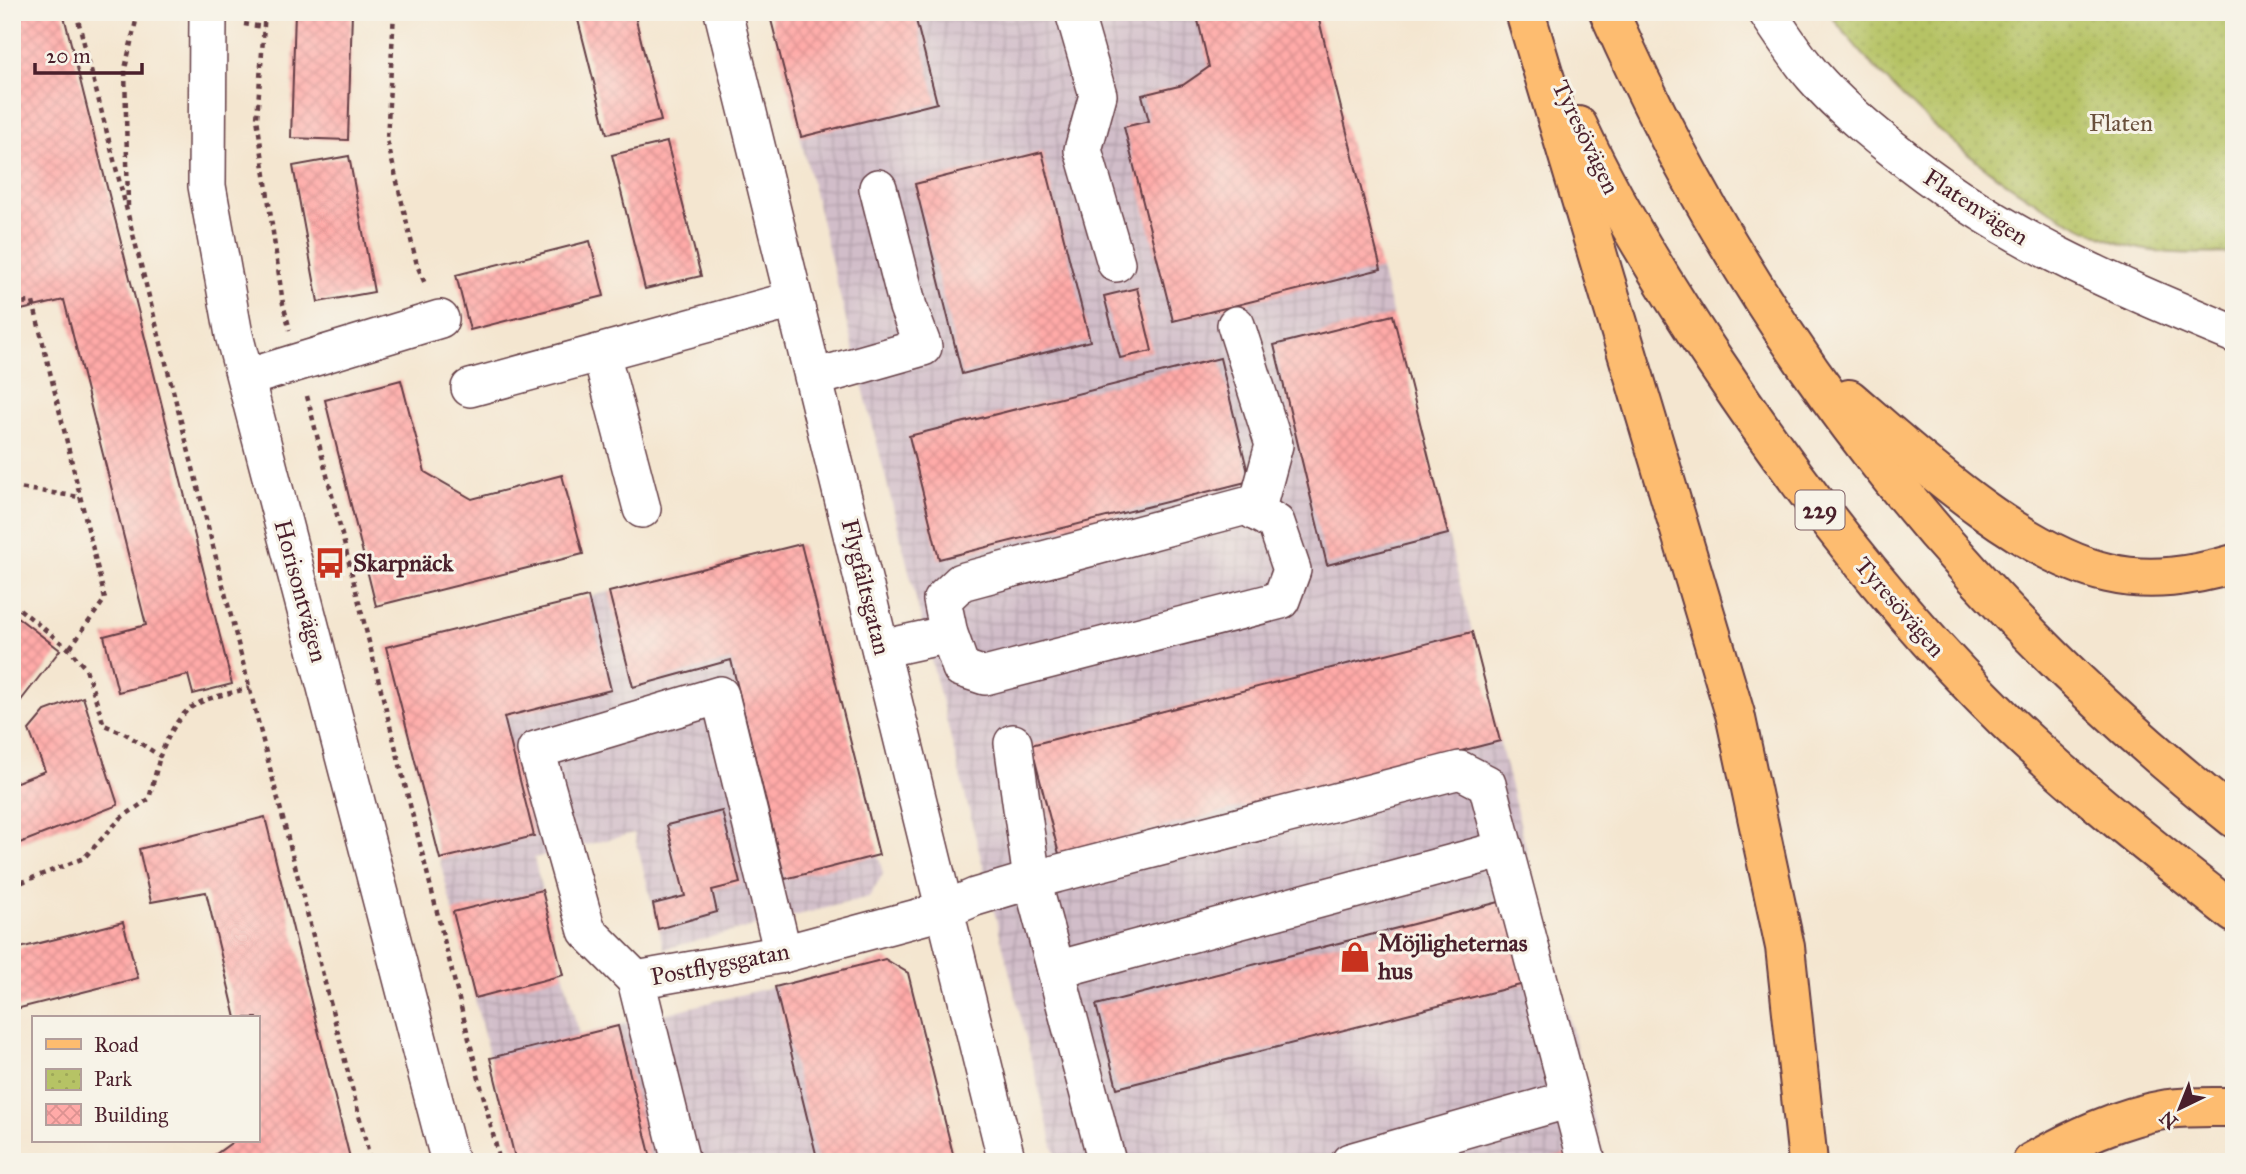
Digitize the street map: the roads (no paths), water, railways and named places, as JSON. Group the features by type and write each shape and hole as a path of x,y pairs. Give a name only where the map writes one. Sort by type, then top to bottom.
{"main road":[{"name":"Tyresövägen","path":"1526,12 1592,155 1681,311 1773,449 1848,547 1926,639 2005,719 2086,794 2234,913"},
{"path":"1526,12 1735,714 1785,947 1808,1162"},
{"path":"1609,12 1693,182 1794,351 1900,494 2005,610 2097,702 2234,818"},
{"path":"1794,351 1970,499 2014,529 2063,556 2107,573 2151,578 2194,575 2234,564"},
{"path":"2032,1162 2075,1138 2124,1119 2170,1109 2234,1107"}],"street":[{"name":"Horisontvägen","path":"208,12 207,187 234,335 450,1162"},
{"name":"Flygfältsgatan","path":"723,12 1007,1162"},
{"path":"1074,12 1098,95 1083,150 1116,263"},
{"name":"Flatenvägen","path":"1767,12 1805,66 1851,116 1938,186 2033,244 2116,285 2234,334"},
{"path":"814,378 923,347 908,307 878,188"},
{"path":"470,388 793,300"},
{"path":"246,379 440,319"},
{"path":"1236,325 1274,445 1256,512"},
{"path":"601,353 642,509"},
{"path":"1246,506 1256,512 1276,523 1292,570 1281,600 985,676 961,668 949,634 942,600 961,582 1246,506"},
{"path":"881,649 949,634"},
{"path":"636,980 587,931 536,750 720,695 783,954"},
{"path":"1013,743 1032,880 1107,1162"},
{"name":"Postflygsgatan","path":"681,1162 636,980 783,954 943,911 975,897 1032,880 1460,770 1487,784 1587,1162"},
{"path":"1056,970 1505,849"},
{"path":"1350,1162 1570,1099"}],"place":[{"name":"Skarpnäck","path":"330,563"},
{"name":"Möjligheternas hus","path":"1355,957"}],"park label":[{"name":"Flaten","path":"2121,123"}]}
